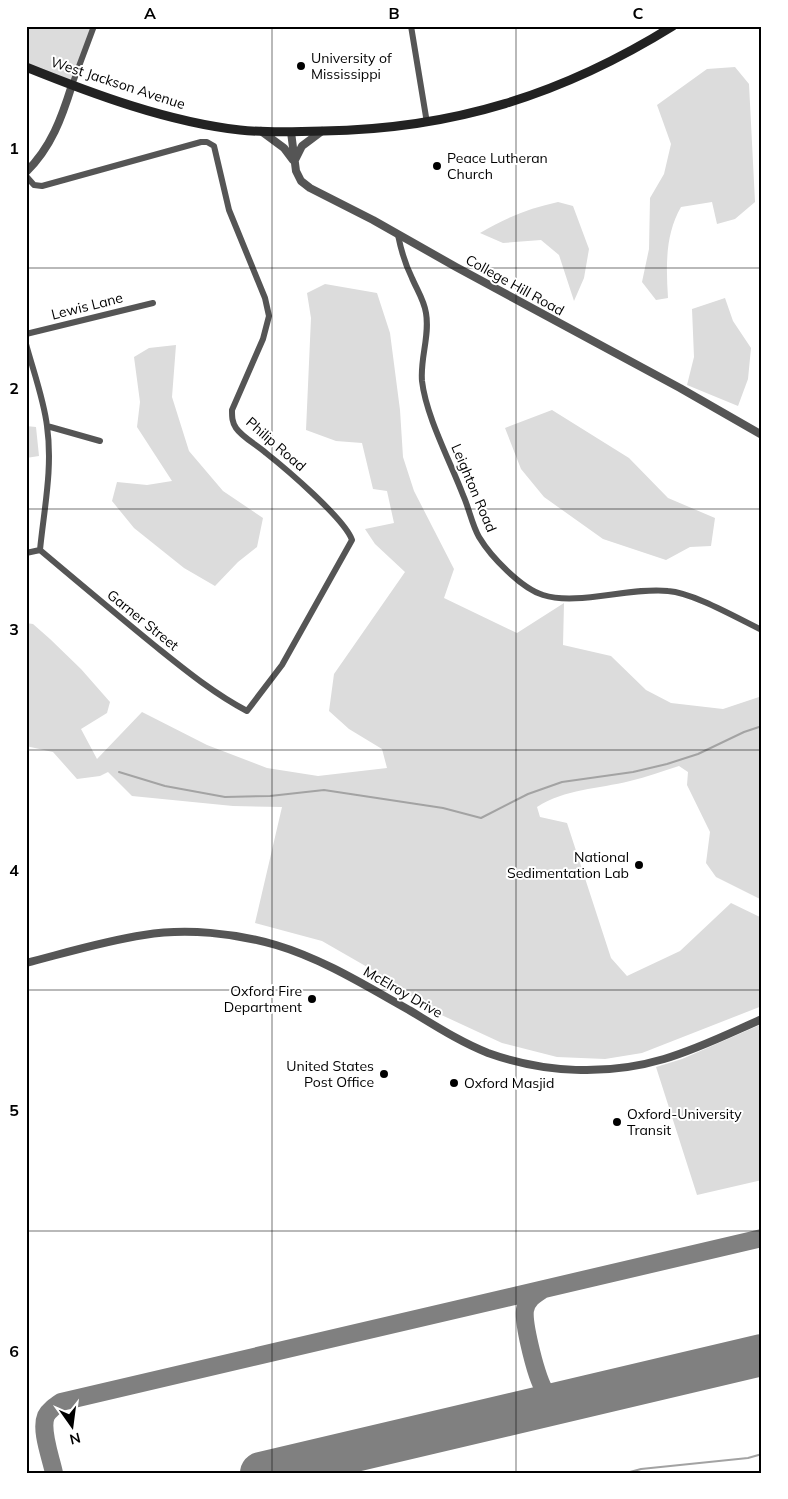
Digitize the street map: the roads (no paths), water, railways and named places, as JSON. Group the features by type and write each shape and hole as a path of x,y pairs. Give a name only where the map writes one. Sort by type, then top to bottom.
{"main road":[{"name":"West Jackson Avenue","path":"26,67 72,85 156,112 239,130 290,132 361,131 427,123 476,112 524,98 608,64 673,26"}],"street":[{"path":"26,172 38,161 53,136 64,112 94,26"},
{"path":"411,26 427,123"},
{"path":"261,131 284,148 294,162 302,146 322,131"},
{"name":"College Hill Road","path":"290,132 296,172 301,181 310,188 373,220 762,435"},
{"name":"Philip Road","path":"26,176 34,185 44,186 201,142 207,142 214,146 229,210 265,298 269,316 263,339 232,410 232,420 237,429 317,498 336,518 352,540 282,665 247,711"},
{"name":"Leighton Road","path":"398,235 403,257 424,302 427,334 422,375 424,392 478,536 492,555 508,571 542,595 574,598 642,590 668,590 687,595 762,630"},
{"name":"Lewis Lane","path":"26,334 153,303"},
{"path":"26,344 47,426 48,484 40,550 26,553"},
{"path":"47,426 100,441"},
{"name":"Garner Street","path":"40,550 199,681 247,711"},
{"name":"McElroy Drive","path":"26,963 90,946 146,935 191,932 233,936 276,945 309,957 346,974 487,1052 530,1066 571,1070 606,1070 636,1066 663,1059 692,1049 762,1019"}],"waterway":[{"path":"119,772 165,786 225,797 270,796 324,790 443,808 481,818 528,794 562,782 633,772 667,764 698,754 744,732 762,726"},
{"path":"630,1472 641,1469 748,1458 762,1454"}],"place":[{"name":"University of Mississippi","path":"301,66"},
{"name":"Peace Lutheran Church","path":"437,166"},
{"name":"National Sedimentation Lab","path":"639,865"},
{"name":"Oxford Fire Department","path":"312,999"},
{"name":"United States Post Office","path":"384,1074"},
{"name":"Oxford Masjid","path":"454,1083"},
{"name":"Oxford-University Transit","path":"617,1122"}]}
